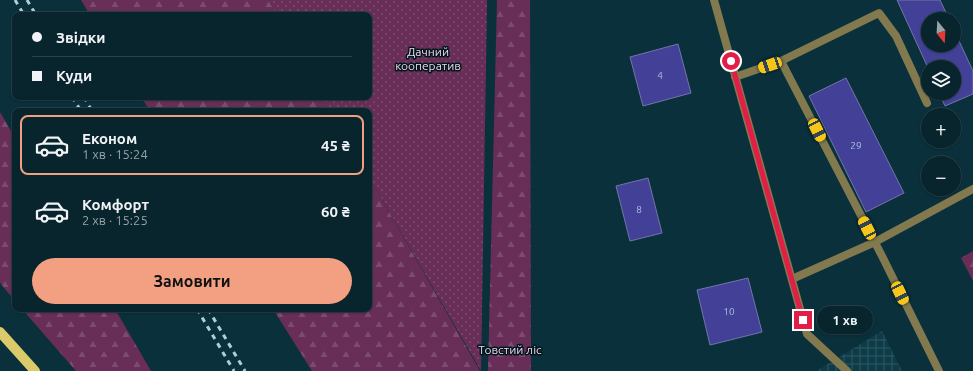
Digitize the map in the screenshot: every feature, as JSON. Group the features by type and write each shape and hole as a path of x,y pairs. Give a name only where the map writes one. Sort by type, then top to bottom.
{"main road":[{"path":"0,332 35,371"}],"lane":[{"path":"714,0 807,334 847,371"},
{"path":"735,77 781,61 879,12 896,36 927,103"},
{"path":"781,61 939,371"},
{"path":"792,279 874,242 973,189"}],"shaded area":[{"path":"882,331 902,371 818,371 818,370"}],"green space":[{"path":"81,0 268,0 275,12 88,12"},
{"name":"Дачний кооператив","path":"268,0 487,0 481,371 372,182 372,108 329,108 325,100 372,100 372,12 275,12"},
{"name":"Товстий ліс","path":"497,0 530,0 531,371 488,371"},
{"path":"143,100 325,100 329,108 148,108"},
{"path":"0,112 12,133 12,297 0,283"},
{"path":"372,182 480,371 312,371 275,312 372,312"},
{"path":"973,251 973,281 961,258"},
{"path":"25,312 117,312 151,371 76,371"}],"building":[{"path":"897,0 940,0 946,12 921,12 921,52 961,52 961,45 973,71 973,94 961,99 961,60 924,60"},
{"path":"678,44 691,93 643,106 630,57"},
{"path":"846,78 904,193 866,212 809,96"},
{"path":"942,100 959,100 945,106"},
{"path":"648,178 662,233 630,241 616,186"},
{"path":"748,278 762,332 710,345 697,290"}],"railway":[{"path":"15,0 22,12"},
{"path":"27,0 34,12"},
{"path":"74,100 79,108"},
{"path":"86,100 90,108"},
{"path":"199,312 234,371"},
{"path":"210,312 245,371"}],"route":[{"path":"731,61 803,320"}]}
